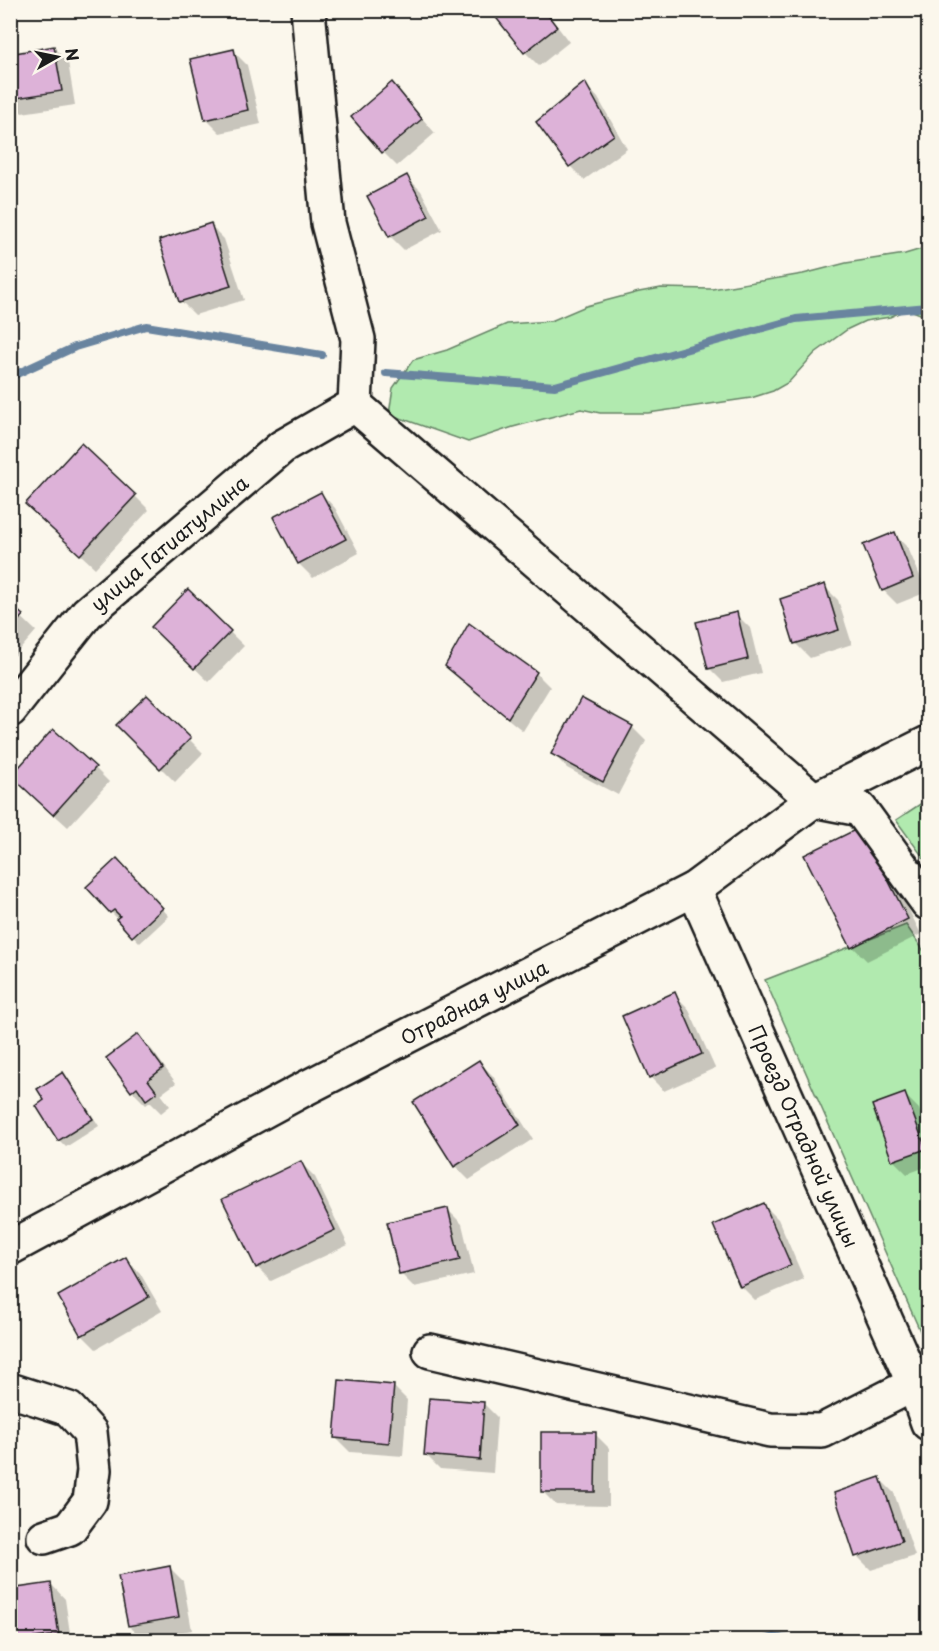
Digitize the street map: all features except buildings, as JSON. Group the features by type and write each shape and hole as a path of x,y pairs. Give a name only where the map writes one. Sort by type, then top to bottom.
{"street":[{"path":"308,10 328,223 358,339 355,405 814,800 860,809 928,903"},
{"name":"улица Гатиатуллина","path":"10,710 87,613 282,447 355,405"},
{"name":"Отрадная улица","path":"10,1248 306,1088 694,889 814,800 928,744"},
{"name":"Проезд Отрадной улицы","path":"694,889 914,1384 928,1423"},
{"path":"429,1352 770,1430 822,1431 914,1384"},
{"path":"10,1390 69,1409 90,1432 94,1470 90,1501 70,1528 44,1537"}],"green space":[{"path":"928,247 928,317 907,309 890,317 865,321 848,329 815,353 789,382 773,391 751,398 648,413 600,413 581,409 468,442 389,414 393,388 413,360 447,350 507,324 551,321 586,306 639,292 661,288 712,289 803,274 846,263 905,254"},
{"path":"928,799 928,864 896,820"},
{"path":"906,925 928,957 928,1349 765,980"}],"water":[{"path":"774,1634 807,1640 752,1640"}],"waterway":[{"path":"386,373 555,386 796,319 928,307"},
{"path":"10,377 75,347 146,326 322,355"}]}
